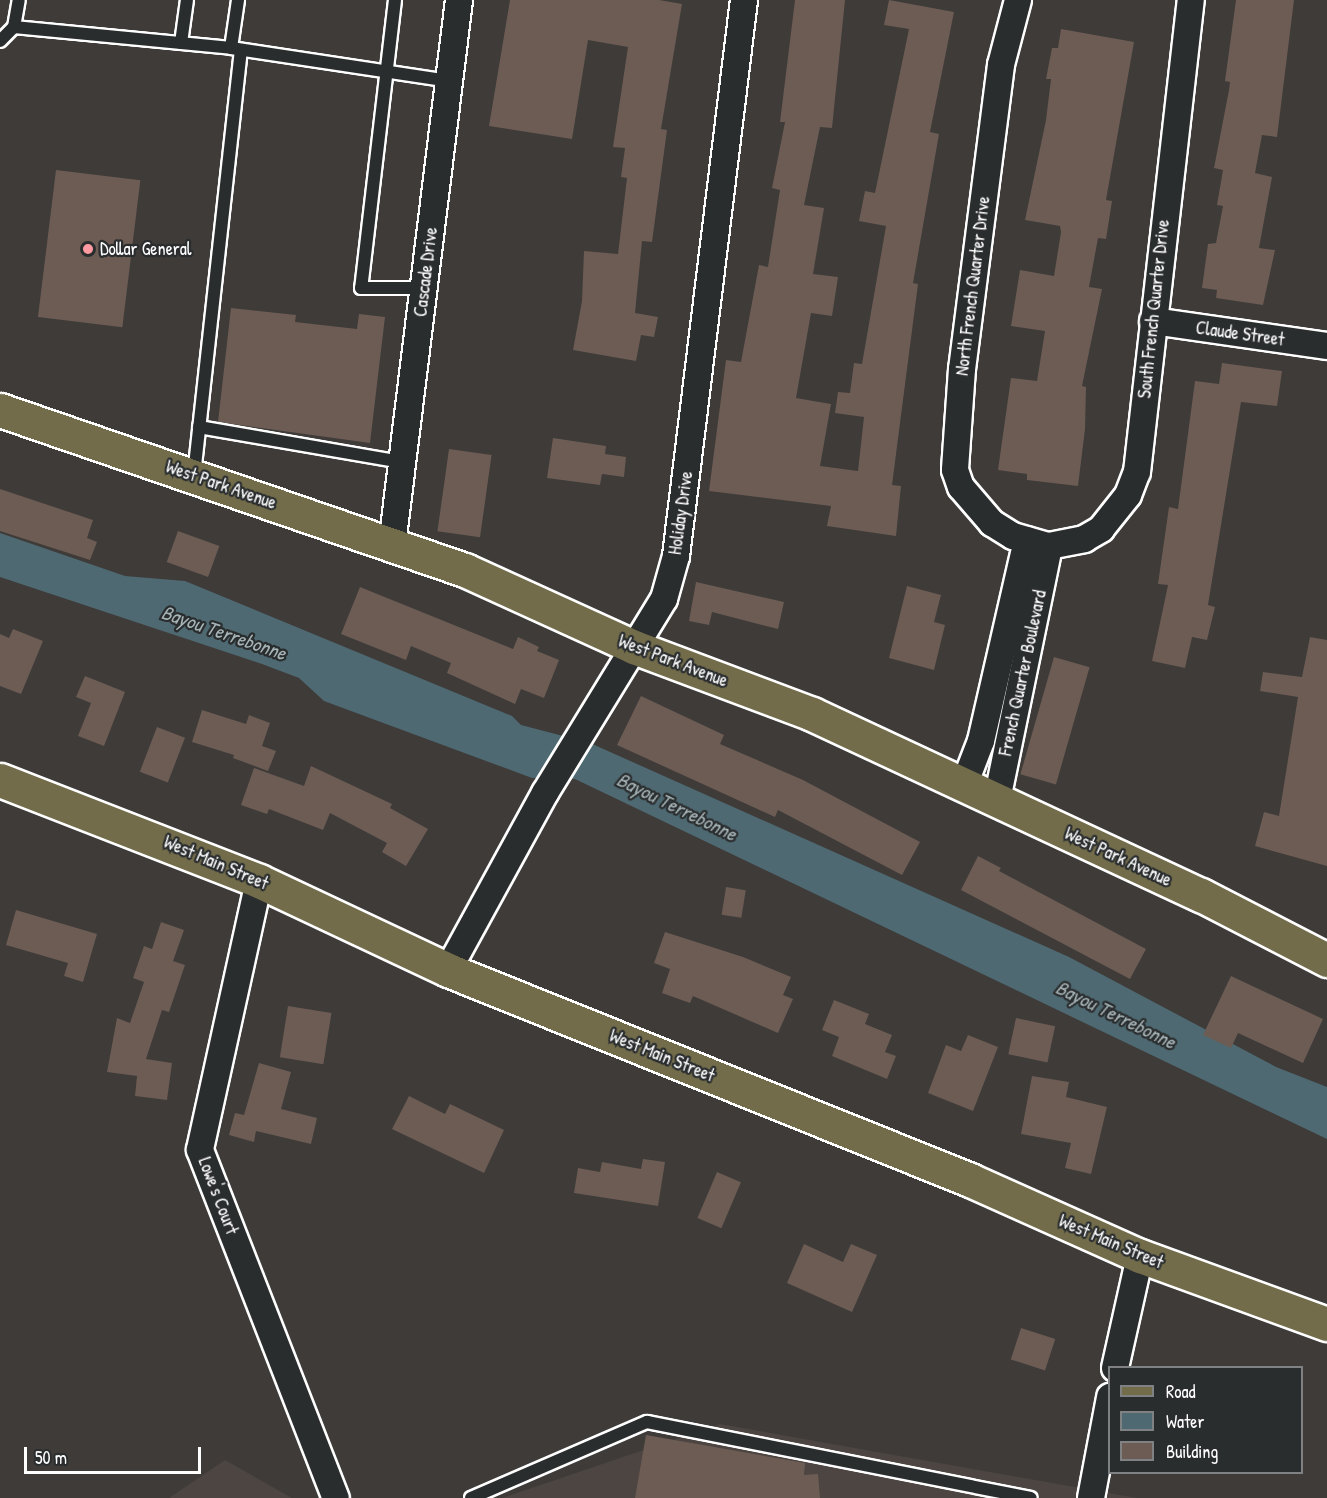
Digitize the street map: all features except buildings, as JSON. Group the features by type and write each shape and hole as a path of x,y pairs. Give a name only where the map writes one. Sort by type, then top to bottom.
{"main road":[{"name":"West Park Avenue","path":"0,410 465,570 634,647 812,714 1201,895 1327,960"},
{"name":"West Main Street","path":"0,780 259,880 448,970 970,1180 1140,1256 1327,1324"}],"street":[{"name":"Cascade Drive","path":"392,545 459,0"},
{"name":"Holiday Drive","path":"448,970 545,793 664,599 676,556 744,0"},
{"name":"North French Quarter Drive","path":"1018,0 1001,65 962,369 955,470 961,488 975,507 992,523 1038,543"},
{"name":"South French Quarter Drive","path":"1038,543 1084,539 1101,529 1128,495 1137,472 1191,0"},
{"name":"Claude Street","path":"1153,321 1327,346"},
{"name":"French Quarter Boulevard","path":"964,785 981,741 1038,543"},
{"name":"French Quarter Boulevard","path":"997,800 1038,543"},
{"name":"Lowe's Court","path":"259,880 200,1150 336,1498"},
{"path":"1115,1366 1140,1256"},
{"path":"1091,1498 1108,1408"}],"lane":[{"path":"0,41 14,27 19,0"},
{"path":"181,44 187,0"},
{"path":"194,476 236,50 238,0"},
{"path":"395,0 361,288 424,288"},
{"path":"14,27 236,50 449,81"},
{"path":"199,427 402,462"},
{"path":"471,1498 647,1422 1031,1498"}],"shaded area":[{"path":"720,1424 1137,1498 502,1498"},
{"path":"225,1460 292,1498 169,1498"}],"water":[{"name":"Bayou Terrebonne","path":"0,533 125,576 185,581 512,716 521,725 590,743 1069,957 1276,1067 1327,1087 1327,1139 575,779 532,778 324,701 299,678 262,664 0,577"}],"place":[{"name":"Dollar General","path":"88,249"}]}
